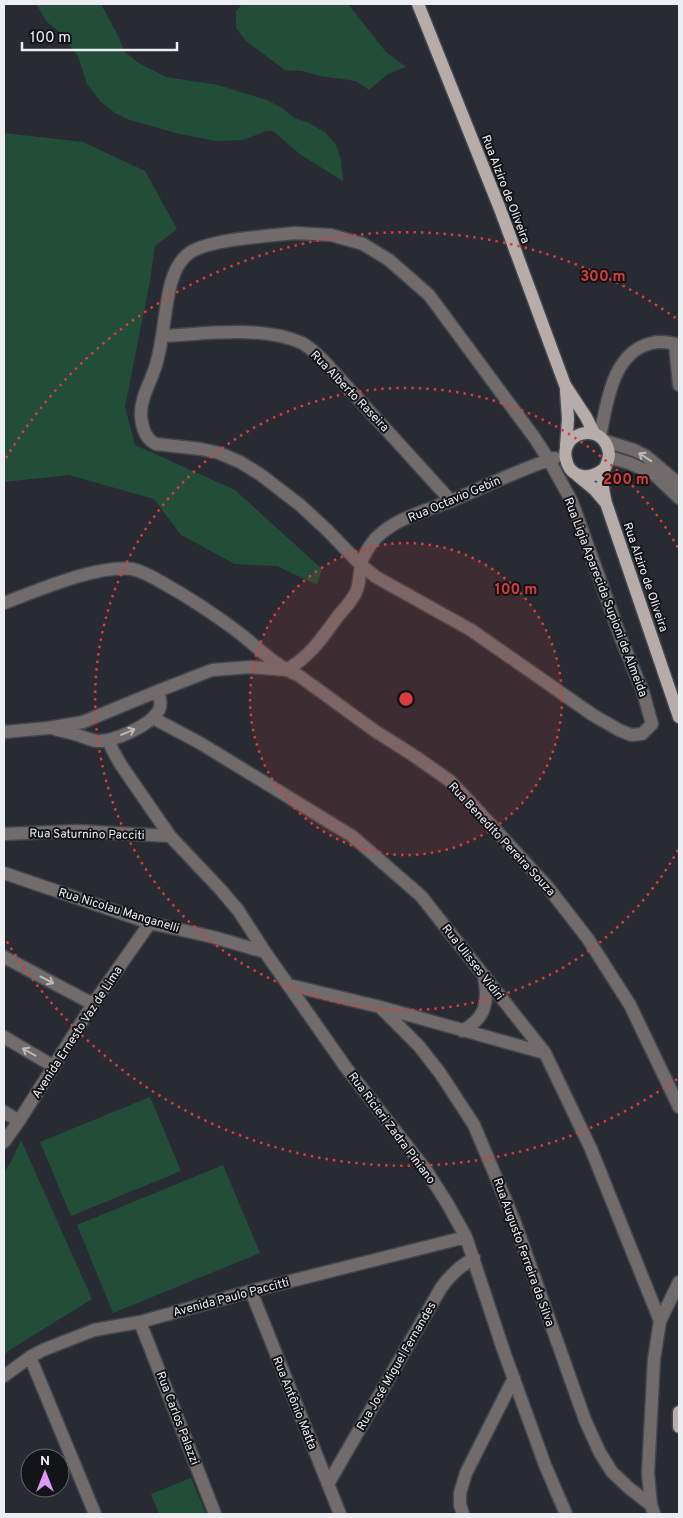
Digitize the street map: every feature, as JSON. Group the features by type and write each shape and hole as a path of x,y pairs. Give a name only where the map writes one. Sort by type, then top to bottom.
{"main road":[{"name":"Rua Alziro de Oliveira","path":"418,4 500,209 565,385 609,449 603,484 606,502 679,717"},
{"name":"Rua Alziro de Oliveira","path":"565,385 568,419 565,451 566,463 571,470 606,502"},
{"path":"565,451 570,439 577,434 585,432 600,437"},
{"path":"577,474 592,476 599,473 607,462"},
{"path":"679,1412 679,1428"}],"street":[{"name":"Rua Ligia Aparecida Supioni de Almeida","path":"162,336 171,282 177,268 188,253 207,244 295,233 331,235 363,244 389,260 430,295 549,460 572,502 622,641 643,692 652,724 642,734 631,735 619,730 593,715 471,630 360,565"},
{"name":"Rua Alberto Raseira","path":"162,336 251,332 278,334 303,343 323,360 451,501"},
{"path":"4,732 48,728 83,722 212,670 251,667 286,670 307,655 356,591 360,576 360,565 300,505 261,475 240,462 219,453 156,444 150,441 143,431 141,414 144,397 156,365 162,336"},
{"path":"679,385 677,344 653,342 631,354 620,366 613,380 600,437 646,456 679,484"},
{"name":"Rua Octavio Gebin","path":"360,565 375,540 389,528 408,517 451,501 522,469 549,460 565,451"},
{"path":"607,462 629,463 654,474 679,498"},
{"name":"Rua Benedito Pereira Souza","path":"4,603 104,570 133,569 148,575 193,601 286,670 298,675 375,731 450,781 547,886 588,939 630,1005 679,1107"},
{"path":"48,728 92,740 108,740 143,726 153,718 161,704 158,691"},
{"name":"Rua Ulisses Vidiri","path":"153,718 200,743 352,836 420,896 544,1053 591,1149 660,1321"},
{"path":"72,733 83,722"},
{"name":"Rua Ricieri Zadra Piniano","path":"108,740 117,758 170,836 232,903 347,1070 426,1170 466,1236 545,1465 566,1514"},
{"name":"Rua Saturnino Pacciti","path":"4,834 77,831 170,836"},
{"name":"Rua Nicolau Manganelli","path":"4,873 150,922 265,952"},
{"name":"Avenida Ernesto Vaz de Lima","path":"4,1142 93,1004 150,922"},
{"path":"4,957 93,1004"},
{"path":"462,1030 474,1024 482,1015 487,989 484,975"},
{"path":"289,985 380,1007 544,1053"},
{"name":"Rua Augusto Ferreira da Silva","path":"380,1007 419,1046 440,1073 474,1125 514,1220 585,1420 612,1472 653,1510"},
{"path":"4,1037 53,1066"},
{"path":"4,1112 19,1121"},
{"name":"Avenida Paulo Paccitti","path":"4,1376 30,1357 61,1342 94,1330 140,1322 251,1291 466,1236"},
{"name":"Rua José Miguel Fernandes","path":"328,1484 441,1288 458,1268 474,1258"},
{"path":"653,1510 648,1472 654,1359 660,1321 679,1282"},
{"name":"Rua Antônio Matta","path":"251,1291 340,1514"},
{"name":"Rua Carlos Palazzi","path":"140,1322 215,1514"},
{"path":"30,1357 95,1514"},
{"path":"463,1514 460,1505 460,1493 466,1473 514,1378"}],"green space":[{"path":"36,4 101,4 125,52 137,62 166,77 218,85 267,100 282,108 294,118 309,123 326,133 336,145 341,160 343,181 301,155 273,131 266,131 243,140 215,141 176,133 130,120 115,113 101,102 87,84 78,56 58,31 46,21"},
{"path":"242,4 348,4 386,52 406,67 388,74 369,90 356,81 320,76 302,71 285,70 246,41 236,28 236,11"},
{"path":"4,133 83,142 145,171 177,229 155,246 125,407 135,445 235,490 322,569 317,585 277,566 235,564 181,535 154,499 69,475 4,482"},
{"path":"150,1097 181,1171 71,1216 40,1142"},
{"path":"21,1140 92,1299 8,1351 4,1356 4,1172"},
{"path":"223,1165 260,1253 113,1313 77,1225"},
{"path":"191,1478 206,1514 159,1514 151,1494"}]}
